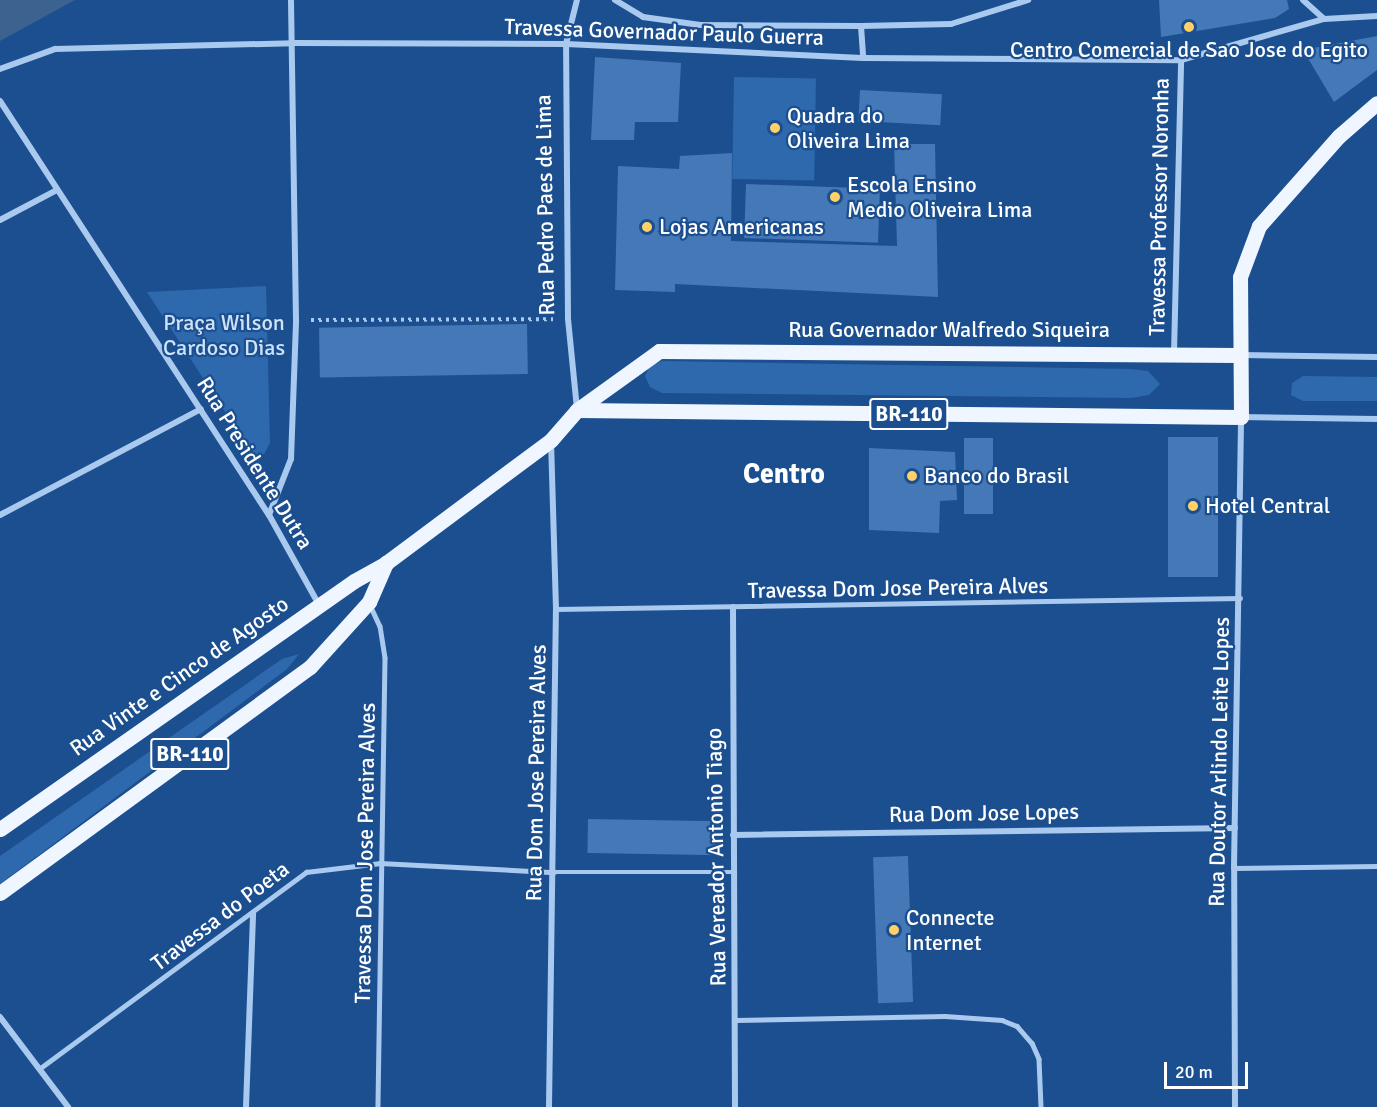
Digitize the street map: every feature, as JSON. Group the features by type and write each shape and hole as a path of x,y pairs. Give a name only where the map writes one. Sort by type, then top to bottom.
{"main road":[{"path":"1241,417 1240,278 1259,226 1339,136 1377,103"},
{"name":"Rua Governador Walfredo Siqueira","path":"577,410 659,351 1239,355"},
{"name":"BR-110","path":"0,893 309,667 369,602 386,563 551,440 577,410 1241,417"},
{"name":"Rua Vinte e Cinco de Agosto","path":"0,829 319,605 386,563"}],"street":[{"path":"269,515 291,459 296,320 291,0"},
{"name":"Rua Pedro Paes de Lima","path":"577,0 566,44 568,319 577,410"},
{"path":"615,0 643,16 700,25 861,26 951,24 1028,0"},
{"path":"1303,0 1324,19"},
{"name":"Travessa Governador Paulo Guerra","path":"0,69 55,49 293,43 566,44 863,58 1181,60 1324,19 1377,16"},
{"path":"861,26 863,58"},
{"name":"Travessa Professor Noronha","path":"1174,354 1181,60"},
{"name":"Rua Presidente Dutra","path":"0,101 269,515 319,605"},
{"path":"0,220 57,190"},
{"path":"1239,355 1377,357"},
{"path":"0,515 201,409"},
{"path":"1241,417 1377,419"},
{"name":"Rua Doutor Arlindo Leite Lopes","path":"1235,1107 1234,868 1240,598 1241,417"},
{"name":"Rua Dom Jose Pereira Alves","path":"549,1107 556,609 551,440"},
{"name":"Rua Vereador Antonio Tiago","path":"733,607 735,1107"},
{"name":"Rua Dom Jose Lopes","path":"733,835 1235,828"},
{"path":"246,1107 253,913"},
{"path":"0,1017 68,1107"}],"lane":[{"name":"Travessa Dom Jose Pereira Alves","path":"556,609 1240,598"},
{"name":"Travessa Dom Jose Pereira Alves","path":"369,602 380,626 385,658 380,863 378,1107"},
{"name":"Travessa do Poeta","path":"39,1069 306,872 380,863 554,872 734,872"},
{"path":"1234,868 1377,866"},
{"path":"736,1020 955,1016 1002,1020 1017,1026 1032,1043 1039,1059 1041,1107"}],"path":[{"path":"296,320 568,319"}],"green space":[{"name":"Quadra do Oliveira Lima","path":"734,77 816,78 814,180 732,179"},
{"name":"Praça Wilson Cardoso Dias","path":"266,286 270,443 264,454 255,458 147,292"},
{"path":"662,361 1131,369 1148,371 1160,384 1149,395 1132,398 662,393 650,387 645,376 650,366"},
{"path":"1303,376 1377,377 1377,401 1303,401 1291,395 1292,383"},
{"path":"299,654 287,669 0,884 0,856 282,659"}],"shaded area":[{"path":"0,0 75,0 0,41"}],"building":[{"name":"Centro Comercial de Sao Jose do Egito","path":"1159,0 1287,0 1289,9 1275,18 1161,37"},
{"path":"1377,36 1377,70 1334,102 1303,50"},
{"path":"595,57 681,63 678,122 635,122 634,140 591,140"},
{"path":"860,90 942,94 940,125 858,121"},
{"path":"894,144 935,144 938,297 675,284 675,292 615,290 618,166 679,169 680,156 732,153 731,241 897,246"},
{"path":"746,184 880,189 878,243 744,238"},
{"path":"527,324 528,374 320,378 319,328"},
{"name":"Hotel Central","path":"1168,437 1218,437 1218,577 1168,577"},
{"path":"964,438 993,438 993,514 964,514"},
{"name":"Banco do Brasil","path":"869,448 955,452 957,500 940,501 939,533 869,530"},
{"path":"588,819 721,821 720,855 587,853"},
{"name":"Connecte Internet","path":"908,856 913,1002 878,1003 873,857"}],"place":[{"name":"Centro Comercial de Sao Jose do Egito","path":"1189,27"},
{"name":"Quadra do Oliveira Lima","path":"775,128"},
{"name":"Escola Ensino Medio Oliveira Lima","path":"835,197"},
{"name":"Lojas Americanas","path":"647,227"},
{"name":"Banco do Brasil","path":"912,476"},
{"name":"Hotel Central","path":"1193,506"},
{"name":"Connecte Internet","path":"894,930"}],"district":[{"name":"Centro","path":"784,474"}]}
